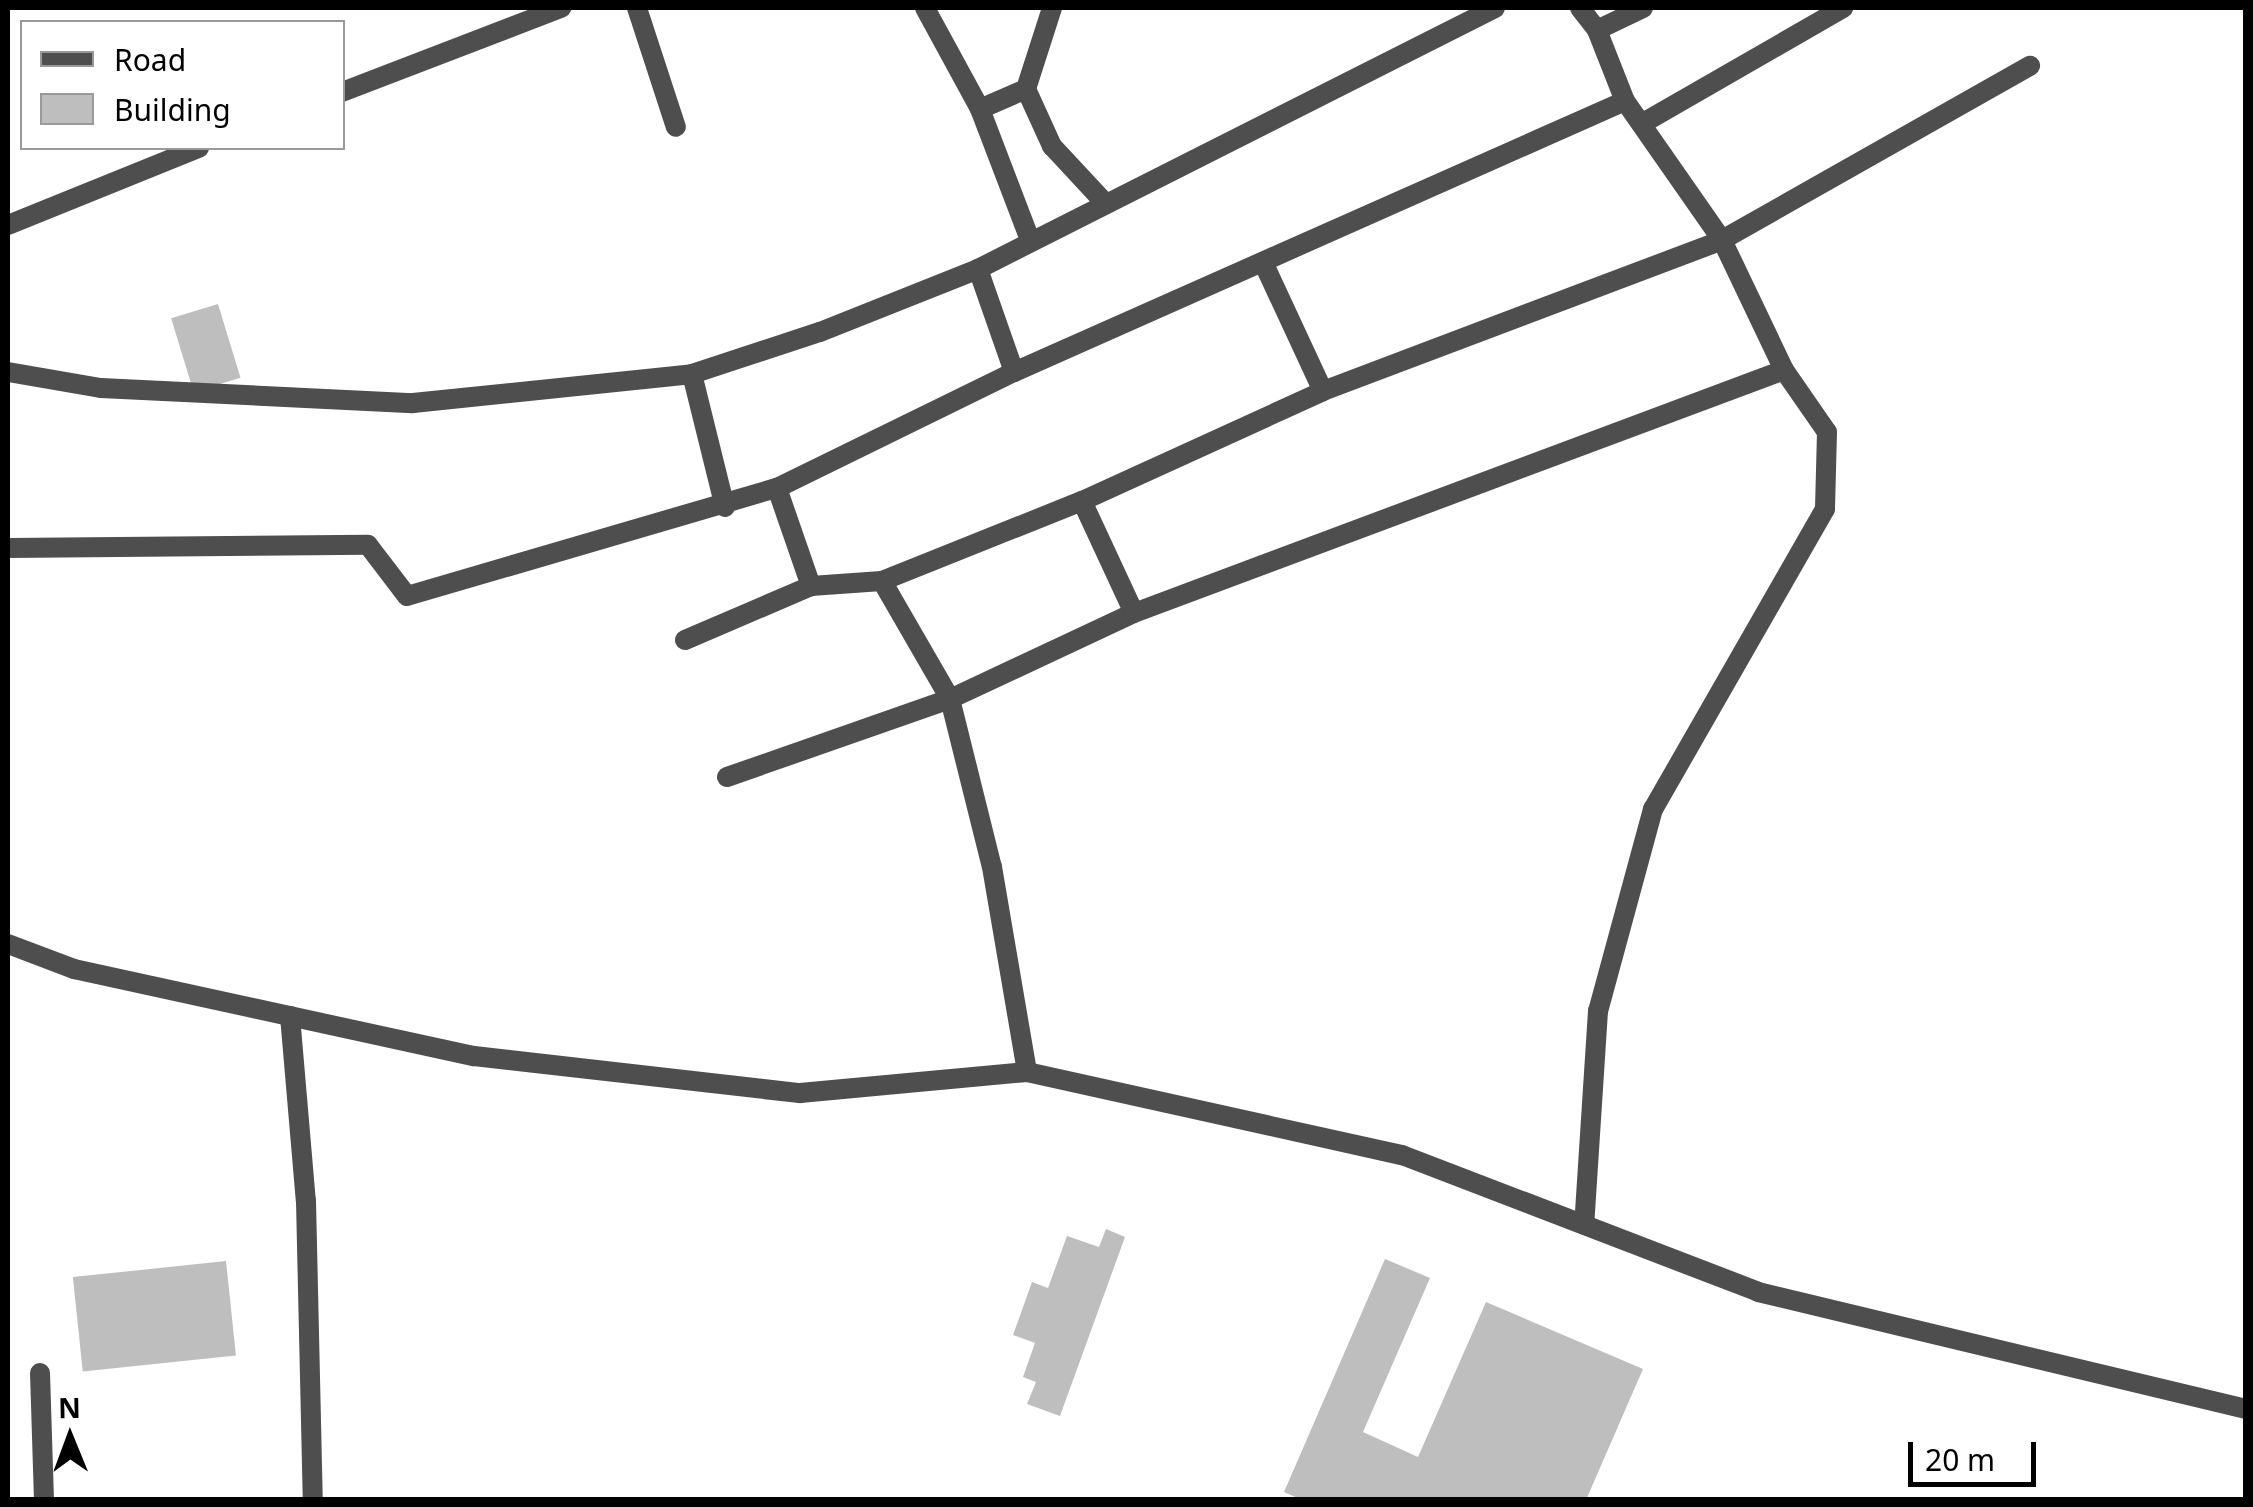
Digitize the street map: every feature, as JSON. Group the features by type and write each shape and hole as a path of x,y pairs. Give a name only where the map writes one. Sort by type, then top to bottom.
{"street":[{"path":"345,91 561,8"},
{"path":"636,8 676,127"},
{"path":"926,8 980,109 1030,240"},
{"path":"1052,8 1026,89 1052,146 1104,202"},
{"path":"8,372 101,388 413,403 692,374 978,269 1494,8"},
{"path":"1580,8 1596,30 1625,101 1722,240 1784,370 1828,432 1825,509 1652,809 1598,1012 1584,1225"},
{"path":"1596,30 1643,8"},
{"path":"1643,124 1843,8"},
{"path":"685,640 811,586 882,581 1082,500 1323,391 1722,240 2030,66"},
{"path":"980,109 1026,89"},
{"path":"8,548 368,544 407,596 725,508 776,488 1014,372 1625,101"},
{"path":"8,226 194,150"},
{"path":"1264,262 1323,391"},
{"path":"978,269 1014,372"},
{"path":"727,777 950,700 1134,613 1784,370"},
{"path":"692,374 725,508"},
{"path":"776,488 811,586"},
{"path":"1082,500 1134,613"},
{"path":"882,581 950,700 992,867 1027,1072"},
{"path":"8,944 74,970 474,1056 800,1093 1027,1072 1402,1155 1758,1292 2246,1408"},
{"path":"290,1016 306,1201 314,1500"},
{"path":"40,1373 44,1500"}],"building":[{"path":"218,304 241,378 194,392 171,318"},
{"path":"1106,1229 1125,1237 1060,1416 1027,1404 1036,1382 1023,1377 1035,1343 1013,1335 1032,1282 1048,1288 1067,1236 1099,1247"},
{"path":"1385,1259 1430,1278 1363,1432 1418,1457 1486,1302 1643,1369 1586,1500 1302,1500 1284,1492"},
{"path":"226,1261 236,1355 83,1372 73,1277"}]}
